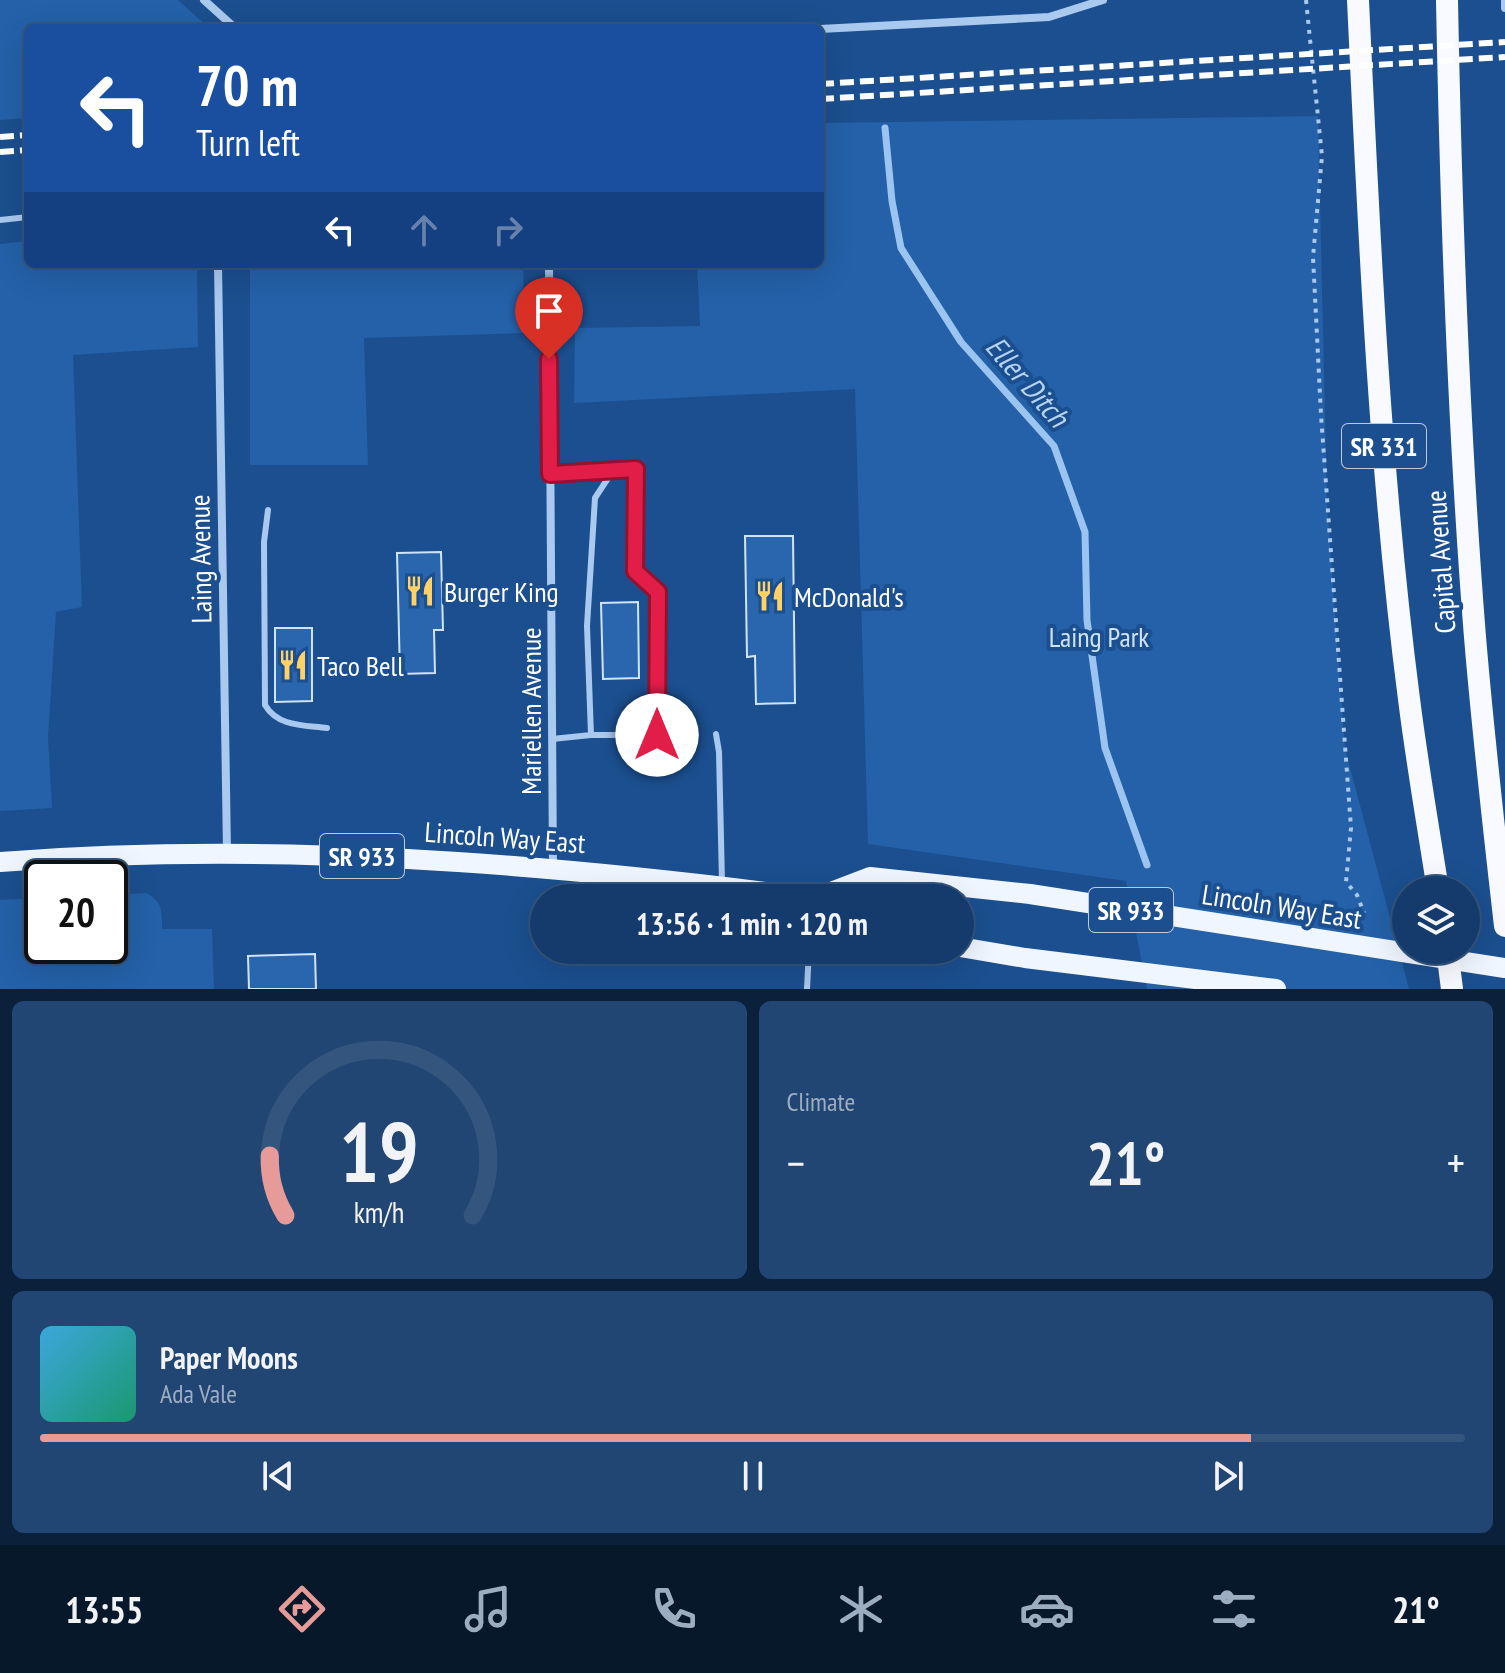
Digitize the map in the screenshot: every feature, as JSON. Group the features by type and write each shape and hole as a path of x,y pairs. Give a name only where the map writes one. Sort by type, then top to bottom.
{"highway":[{"name":"Capital Avenue","path":"1358,0 1369,242 1388,494 1409,699 1436,876"},
{"name":"Capital Avenue","path":"1447,0 1450,176 1463,452 1475,636 1505,926"},
{"path":"1449,964 1452,989"}],"main road":[{"name":"Lincoln Way East","path":"0,862 227,853 379,856 599,872 704,884"},
{"name":"Lincoln Way East","path":"851,884 870,877 936,884"},
{"name":"Lincoln Way East","path":"974,888 1392,947"},
{"name":"SR 933","path":"974,949 1276,989"},
{"name":"Lincoln Way East","path":"1480,962 1505,968"}],"street":[{"path":"204,0 231,24"},
{"path":"824,29 1049,17 1103,0"},
{"path":"1505,0 1505,8"},
{"name":"Laing Avenue","path":"218,268 227,853"},
{"name":"Mariellen Avenue","path":"549,268 553,870"}],"lane":[{"path":"0,220 24,217"},
{"path":"591,735 587,626 595,498 614,469"},
{"path":"550,474 636,469 635,571 658,592 657,735 591,735 552,739"},
{"path":"268,510 264,542 265,705 272,717 285,722 327,728"},
{"path":"716,734 722,884"},
{"path":"807,989 808,964"}],"path":[{"path":"1306,0 1322,156 1313,257 1331,575 1351,828 1346,882 1357,895 1364,913"}],"green space":[{"path":"0,0 178,0 205,24 24,24 24,118 0,120"},
{"name":"Laing Park","path":"1318,116 1327,502 1345,749 1392,925 1392,964 1402,964 1409,989 1147,989 1126,881 868,844 855,389 574,403 575,328 700,326 697,268 824,268 824,123"},
{"path":"24,241 24,268 197,268 198,347 73,355 82,607 56,612 48,737 52,808 0,811 0,244"},
{"path":"250,268 523,268 525,333 364,338 368,465 250,465"},
{"path":"146,893 156,900 162,917 162,929 212,929 214,989 0,989 0,900 24,899 24,964 128,964 128,894"}],"building":[{"name":"McDonald's","path":"745,536 793,536 795,703 756,704 755,656 747,657"},
{"name":"Burger King","path":"441,552 443,630 434,630 435,673 400,674 397,553"},
{"path":"638,602 639,678 603,679 601,603"},
{"name":"Taco Bell","path":"275,628 312,628 312,701 275,702"},
{"path":"315,954 316,989 249,989 248,956"}],"waterway":[{"name":"Eller Ditch","path":"885,128 892,201 901,248 961,342 1054,446 1085,532 1087,620 1105,748 1147,865"}],"railway":[{"path":"824,84 1505,42"},
{"path":"824,99 1505,57"},
{"path":"0,137 24,135"},
{"path":"0,152 24,150"}],"place":[{"name":"Burger King","path":"420,591"},
{"name":"McDonald's","path":"770,596"},
{"name":"Taco Bell","path":"293,665"}],"route":[{"path":"549,359 550,474 636,469 635,571 658,592 657,735"}]}
